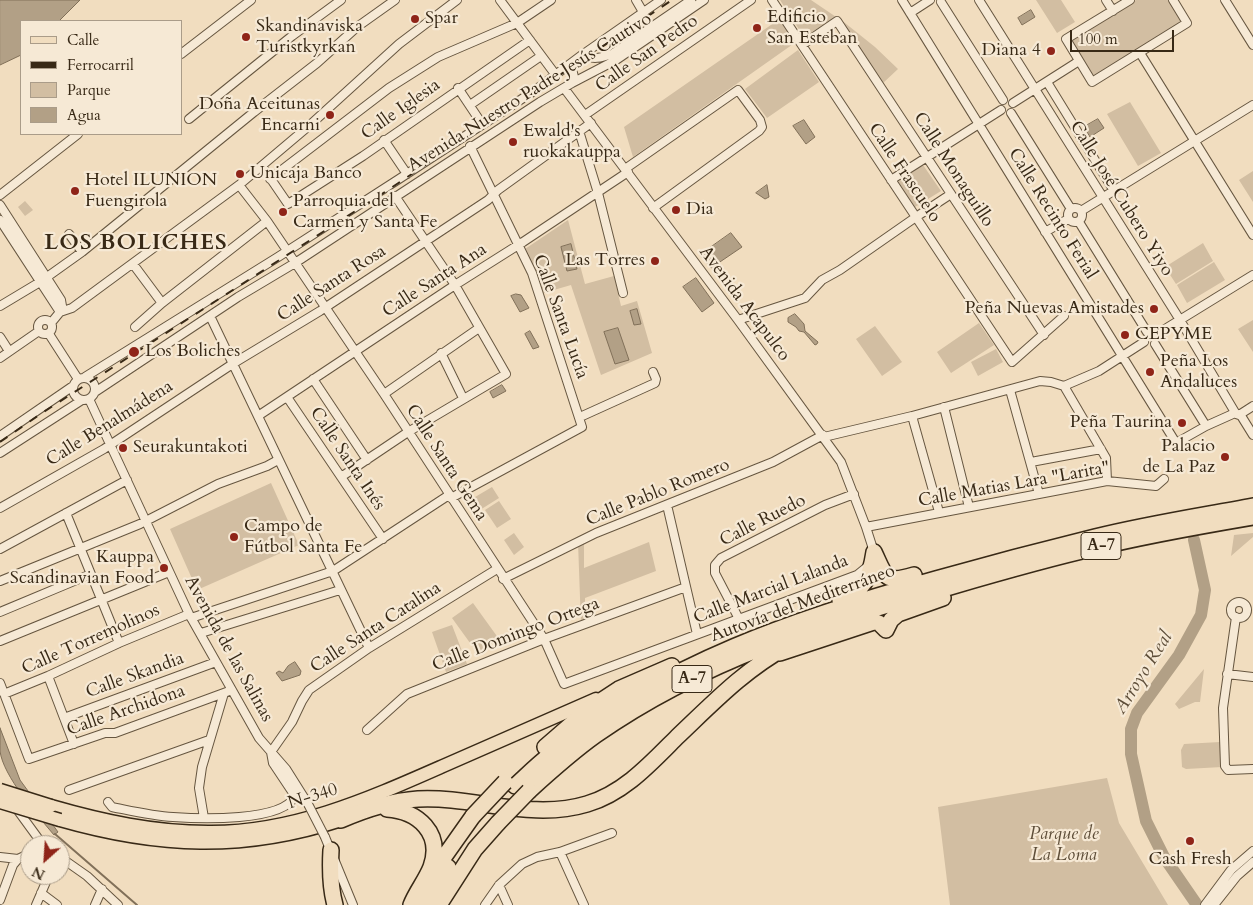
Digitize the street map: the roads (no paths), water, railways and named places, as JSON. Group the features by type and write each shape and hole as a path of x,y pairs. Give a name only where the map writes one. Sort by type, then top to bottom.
{"highway":[{"path":"1223,520 1253,506"},
{"path":"1223,520 1253,517"},
{"path":"1223,520 1253,523"},
{"name":"Autovía del Mediterráneo","path":"424,905 439,880 485,820 551,754 614,708 702,660 788,625 900,589 1032,558 1096,547 1164,528 1223,520"},
{"path":"873,556 885,574 891,579 899,580 985,556 1032,558"},
{"path":"810,618 822,608 854,594 870,574 873,556"},
{"path":"769,656 874,622 879,623 886,630 898,614 1009,576 1032,558"},
{"name":"Autovía del Mediterráneo","path":"517,786 550,772 596,735 660,695 711,669 778,641 1032,558"},
{"path":"341,820 370,808 418,799 448,800 534,810 565,809 587,804 612,794 638,776 744,674 769,656 798,641 853,622 876,609"},
{"path":"412,905 439,863 485,820 590,708 619,689 751,634 788,625"},
{"path":"341,820 386,809 401,810 418,818 429,831 434,848 431,866 412,905"},
{"name":"Autovía del Mediterráneo","path":"439,905 475,849 485,820"},
{"path":"328,843 335,905"}],"main road":[{"name":"N-340","path":"0,790 112,822 168,831 235,831 276,826 323,814 370,797 619,689"},
{"name":"N-340","path":"0,802 101,831 138,838 210,844 276,837 341,820"}],"street":[{"path":"182,53 251,0"},
{"path":"189,119 292,36 341,0"},
{"path":"377,0 383,8"},
{"path":"0,306 43,280 82,252 317,63 357,27 395,0"},
{"path":"49,334 52,329 51,323 60,312 72,308 239,185 310,125 399,44 457,0"},
{"path":"500,0 555,74"},
{"path":"262,166 270,179 389,88 438,57 517,23 550,0"},
{"path":"636,0 643,12"},
{"name":"Avenida Nuestro Padre Jesús Cautivo","path":"0,436 79,381 407,174 542,84 661,0"},
{"name":"Avenida Nuestro Padre Jesús Cautivo","path":"582,55 588,58 600,58 612,54 690,0"},
{"name":"Avenida Nuestro Padre Jesús Cautivo","path":"86,399 238,297 295,263 470,146 572,83 616,60 704,0"},
{"name":"Calle San Pedro","path":"585,115 752,0"},
{"name":"Calle Frascuelo","path":"772,0 1012,362 1044,335"},
{"name":"Calle Recinto Ferial","path":"902,0 1176,443 1206,426"},
{"path":"910,13 930,0 936,3 942,1 1003,100"},
{"name":"Calle José Cubero Yiyo","path":"979,0 1237,414 1253,435"},
{"path":"1106,0 1113,11"},
{"path":"1130,0 1066,39 1092,82 1188,23 1175,1"},
{"path":"1225,0 1253,45"},
{"name":"Calle Monaguillo","path":"802,45 837,21 1044,335"},
{"name":"Calle Iglesia","path":"270,179 288,204 530,40"},
{"path":"1140,53 1253,235"},
{"path":"471,107 541,56"},
{"path":"1013,103 1079,61"},
{"path":"565,68 573,73 572,83"},
{"path":"1046,82 1114,191"},
{"path":"542,84 543,92 554,94"},
{"path":"458,88 482,124"},
{"name":"Avenida Acapulco","path":"564,88 824,436 841,462 866,527 873,556"},
{"name":"Calle Santa Ana","path":"258,416 598,193 626,170 738,90 760,120 762,127 654,208"},
{"path":"1003,100 1010,100 1013,103 1014,110 1011,113"},
{"path":"1003,100 1000,104 1001,110 1006,114 1011,113"},
{"path":"1081,212 1253,105"},
{"path":"891,180 1001,110"},
{"path":"1011,113 1071,209"},
{"name":"Calle Santa Rosa","path":"234,364 325,308 488,200 591,123"},
{"path":"579,131 598,193 623,292"},
{"path":"0,195 77,135"},
{"path":"384,140 407,174"},
{"name":"Calle Santa Lucía","path":"470,146 532,273 580,417"},
{"name":"Calle Santa Gema","path":"239,185 267,221 384,394 544,639 564,684"},
{"path":"738,320 805,298 822,280 840,270 951,194"},
{"path":"341,478 408,432 506,374 455,285 395,196"},
{"path":"0,205 60,312"},
{"path":"1068,219 1067,215 1071,209 1078,208 1082,218 1079,222"},
{"path":"1046,232 1068,219"},
{"path":"1068,219 1074,223 1079,222"},
{"path":"0,220 43,280"},
{"path":"135,327 162,303 267,221"},
{"path":"1079,222 1147,332"},
{"path":"69,234 82,252"},
{"path":"133,264 162,303"},
{"path":"1157,334 1253,275"},
{"path":"210,316 369,648"},
{"path":"1044,335 1064,316"},
{"path":"39,331 38,326 42,320 47,320 51,323"},
{"path":"384,394 479,328"},
{"path":"39,331 42,334 49,334"},
{"path":"0,358 39,331"},
{"path":"1147,332 1151,331 1157,334"},
{"path":"1144,342 1144,335 1147,332"},
{"path":"49,334 79,381 93,382 95,392"},
{"path":"1144,342 1150,345 1154,344 1158,339 1157,334"},
{"path":"0,337 9,351"},
{"path":"1107,481 1106,458 1064,386 1099,371 1144,342"},
{"path":"1154,344 1206,426 1253,406"},
{"path":"441,353 464,398"},
{"name":"Calle Benalmádena","path":"0,508 111,444 234,364"},
{"path":"580,417 655,383 656,379 653,372"},
{"path":"313,379 367,460"},
{"name":"Avenida de las Salinas","path":"79,381 76,396 86,399 111,444 190,616 259,738 286,768 308,804 328,843 354,905"},
{"name":"Calle Pablo Romero","path":"503,578 596,533 773,462 824,436 912,416 1040,381 1064,386"},
{"path":"1010,390 1039,494"},
{"name":"Calle Santa Inés","path":"287,397 383,539"},
{"path":"0,454 86,399"},
{"path":"944,407 969,507"},
{"path":"912,416 940,512"},
{"name":"Calle Torremolinos","path":"4,694 119,643 190,616 333,571 450,497 582,427 580,417"},
{"path":"1031,462 1101,449"},
{"path":"0,581 140,524 218,484 278,460"},
{"path":"0,549 127,480"},
{"name":"Calle Matias Lara \"Larita\"","path":"866,527 1107,481 1156,486 1164,480"},
{"name":"Calle Ruedo","path":"739,619 715,573 715,566 721,558 825,505 854,494"},
{"path":"667,505 697,634"},
{"path":"66,513 119,643"},
{"name":"Calle Marcial Lalanda","path":"564,684 857,574 873,556"},
{"name":"Calle Santa Catalina","path":"271,752 292,722 309,690 369,648 496,568"},
{"path":"0,641 169,572"},
{"path":"0,612 90,574"},
{"name":"Calle Domingo Ortega","path":"367,730 407,694 544,639 686,587"},
{"path":"200,634 340,590"},
{"path":"1245,605 1253,599"},
{"path":"1238,602 1245,605 1247,610 1245,615 1240,618 1231,613 1232,606 1238,602"},
{"path":"1236,617 1223,708 1225,766 1228,770 1253,768"},
{"name":"Calle Skandia","path":"64,718 216,662"},
{"path":"1227,674 1253,677"},
{"path":"48,676 74,744"},
{"path":"0,683 4,694"},
{"name":"Calle Archidona","path":"4,694 29,759 105,733 115,733 232,690"},
{"path":"200,818 199,788 202,767 224,693"},
{"path":"69,790 209,740"},
{"path":"108,802 112,808 173,817 200,818 258,815 280,810 292,802 295,796 272,763 271,752"},
{"path":"0,784 36,835"},
{"path":"486,905 499,885 522,864 536,857 560,852 612,834"},
{"path":"1210,904 1231,870 1253,851"},
{"path":"560,852 584,905"},
{"path":"0,856 16,862"},
{"path":"0,900 16,862 20,859"},
{"path":"1210,904 1253,862"},
{"path":"70,864 102,889 118,905"},
{"path":"36,905 44,885"},
{"path":"499,885 508,905"},
{"path":"95,905 102,889"},
{"path":"40,893 56,905"}],"water":[{"path":"0,0 80,0 60,20 20,20 20,55 0,65"},
{"path":"1031,10 1035,17 1022,25 1018,18"},
{"path":"1098,119 1104,128 1090,137 1084,127"},
{"path":"804,120 815,137 806,144 793,126"},
{"path":"767,185 769,197 765,199 756,193"},
{"path":"731,233 742,247 711,268 700,255"},
{"path":"571,244 577,269 567,271 561,247"},
{"path":"696,278 714,303 702,312 683,287"},
{"path":"521,295 529,308 520,312 511,296"},
{"path":"637,309 641,324 634,325 630,311"},
{"path":"795,314 804,324 805,331 818,342 817,344 815,345 804,332 799,331 788,322 788,318"},
{"path":"618,328 629,360 615,364 604,332"},
{"path":"530,331 539,347 533,349 525,334"},
{"path":"502,385 506,391 493,398 490,392"},
{"path":"295,662 301,671 300,675 282,681 276,673 279,671 283,673 288,666"},
{"path":"0,728 20,780 58,832 54,835 14,784 7,772 0,751"}],"waterway":[{"name":"Arroyo Real","path":"1194,540 1205,590 1201,615 1179,655 1137,713 1131,729 1131,754 1146,821 1164,857 1197,905"},
{"path":"55,834 137,905"}],"railway":[{"path":"0,442 388,190 672,0"}],"place":[{"name":"Spar","path":"415,19"},
{"name":"Edificio San Esteban","path":"757,28"},
{"name":"Skandinaviska Turistkyrkan","path":"246,37"},
{"name":"Diana 4","path":"1051,51"},
{"name":"Doña Aceitunas Encarni","path":"330,115"},
{"name":"Ewald's ruokakauppa","path":"513,142"},
{"name":"Unicaja Banco","path":"240,174"},
{"name":"Hotel ILUNION Fuengirola","path":"75,191"},
{"name":"Dia","path":"676,210"},
{"name":"Parroquia del Carmen y Santa Fe","path":"283,212"},
{"name":"Las Torres","path":"655,261"},
{"name":"Peña Nuevas Amistades","path":"1154,309"},
{"name":"CEPYME","path":"1125,335"},
{"name":"Los Boliches","path":"134,352"},
{"name":"Peña Los Andaluces","path":"1150,372"},
{"name":"Peña Taurina","path":"1182,423"},
{"name":"Seurakuntakoti","path":"123,448"},
{"name":"Palacio de La Paz","path":"1225,457"},
{"name":"Campo de Fútbol Santa Fe","path":"234,537"},
{"name":"Kauppa Scandinavian Food","path":"164,568"},
{"name":"Cash Fresh","path":"1190,841"}],"district":[{"name":"LOS BOLICHES","path":"136,244"}],"park label":[{"name":"Parque de La Loma","path":"1064,845"}]}
